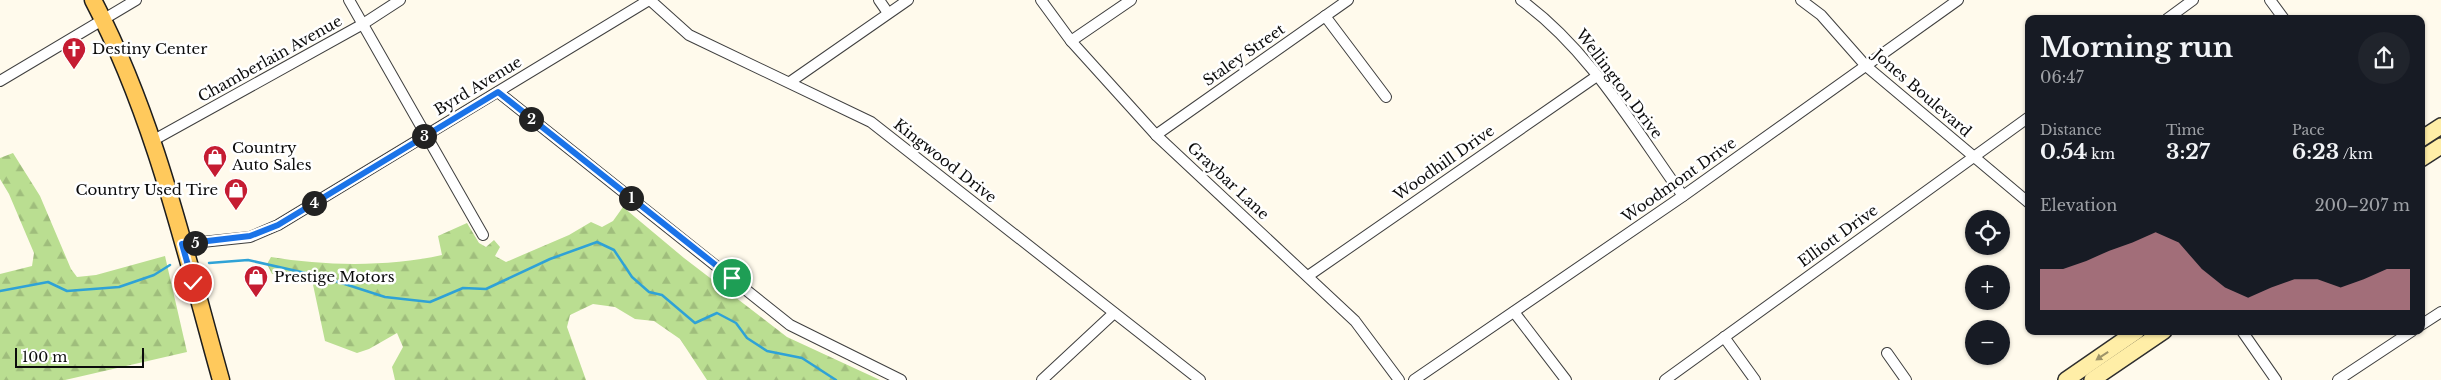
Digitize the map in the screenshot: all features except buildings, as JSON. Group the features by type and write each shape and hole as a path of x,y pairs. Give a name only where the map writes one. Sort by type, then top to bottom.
{"main road":[{"path":"93,0 103,20 152,141 220,380"},
{"path":"2425,136 2441,126"},
{"path":"2425,156 2441,146"},
{"path":"2066,380 2131,335"},
{"path":"2092,380 2158,335"}],"street":[{"path":"0,81 136,0"},
{"path":"348,0 483,235"},
{"name":"Chamberlain Avenue","path":"152,141 363,24 400,0"},
{"name":"Kingwood Drive","path":"650,0 689,36 790,82 871,122 1200,380"},
{"name":"Byrd Avenue","path":"182,244 250,236 278,225 650,0"},
{"path":"879,0 888,13"},
{"path":"790,82 908,0"},
{"name":"Graybar Lane","path":"1041,0 1071,41 1156,134 1355,321 1398,380"},
{"path":"1071,41 1130,0"},
{"name":"Staley Street","path":"1156,134 1348,0"},
{"name":"Wellington Drive","path":"1521,0 1544,17 1562,34 1597,76 1683,196"},
{"name":"Jones Boulevard","path":"1800,0 1821,15 1866,66 2025,200"},
{"name":"Woodmont Drive","path":"1414,380 1683,196 1958,0"},
{"path":"2172,15 2193,0"},
{"path":"2270,0 2281,15"},
{"path":"1325,16 1386,97"},
{"name":"Woodhill Drive","path":"1308,276 1597,76"},
{"path":"498,92 790,325 901,380"},
{"name":"Elliott Drive","path":"1665,380 2025,120"},
{"path":"1514,312 1566,380"},
{"path":"2425,322 2441,312"},
{"path":"1042,380 1114,313"},
{"path":"2245,335 2276,380"},
{"path":"2338,380 2406,335"},
{"path":"1724,337 1755,380"},
{"path":"1887,353 1906,380"}],"green space":[{"path":"13,153 40,196 71,269 77,277 96,275 165,256 187,352 65,380 0,380 0,274 32,266 34,253 9,194 0,179 0,158"},
{"path":"623,207 684,258 787,337 880,380 707,380 680,339 654,321 635,319 615,307 593,304 570,315 567,327 586,380 395,380 392,367 403,347 397,333 369,349 357,353 325,341 312,280 302,276 298,271 272,274 267,264 271,257 313,262 356,264 400,262 442,255 438,236 467,223 479,243 486,247 494,240 500,247 495,256 506,262 569,235 591,222 602,227 613,221"}],"waterway":[{"path":"209,263 248,260 323,277 385,297 430,302 463,288 486,289 550,259 597,242 614,250 632,277 649,292 662,295 695,323 717,313 736,323 747,338 767,351 802,358 836,380"},
{"path":"0,291 48,282 67,291 119,287 154,275 170,265"}],"place":[{"name":"Destiny Center","path":"74,70"},
{"name":"Country Auto Sales","path":"215,178"},
{"name":"Country Used Tire","path":"236,211"},
{"name":"Prestige Motors","path":"256,298"}],"route":[{"path":"193,283 182,244 250,236 278,225 498,92 732,278"}]}
